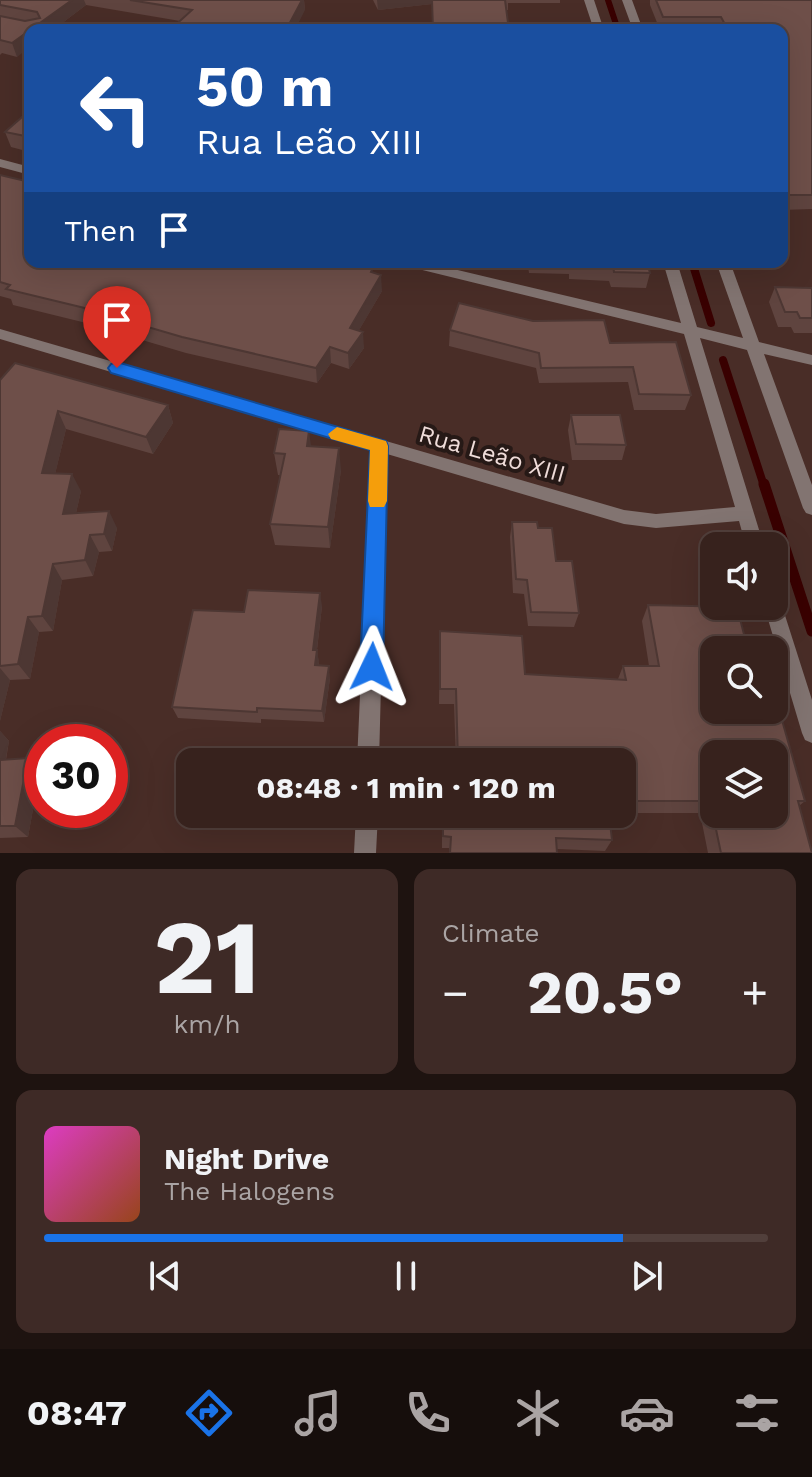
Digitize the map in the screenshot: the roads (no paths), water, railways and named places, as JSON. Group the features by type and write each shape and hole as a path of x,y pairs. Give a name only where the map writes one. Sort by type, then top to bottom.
{"street":[{"path":"589,0 597,24"},
{"path":"627,0 636,24"},
{"path":"0,163 24,169"},
{"path":"431,268 812,360"},
{"path":"672,268 751,532"},
{"path":"725,268 812,508"},
{"name":"Rua Leão XIII","path":"0,334 624,517 656,521 745,513"},
{"path":"368,748 379,446"},
{"path":"777,620 812,733"},
{"path":"365,853 366,828"}],"waterway":[{"path":"608,0 616,24"},
{"path":"694,268 711,323"},
{"path":"723,360 764,486"},
{"path":"764,484 812,631"}]}
